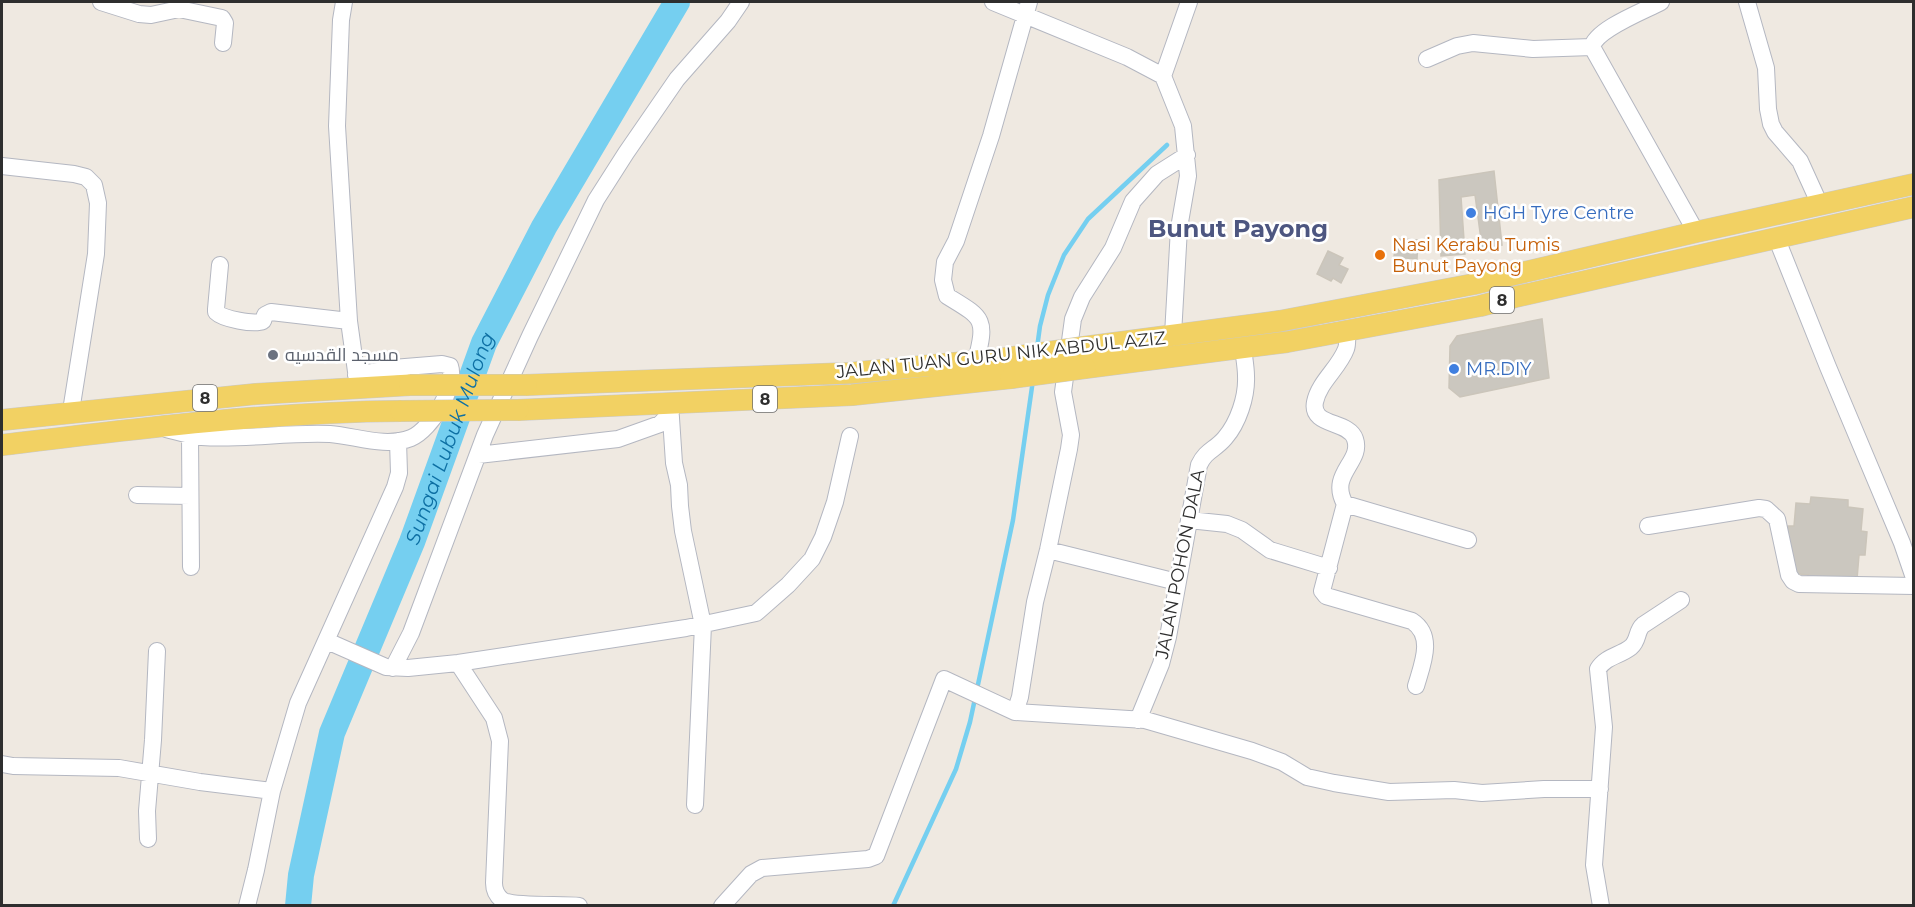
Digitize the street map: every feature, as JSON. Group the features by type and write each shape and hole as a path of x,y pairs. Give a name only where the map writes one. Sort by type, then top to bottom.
{"main road":[{"name":"JALAN TUAN GURU NIK ABDUL AZIZ","path":"1084,358 1173,335 1280,321 1487,280 1914,184"},
{"name":"JALAN TUAN GURU NIK ABDUL AZIZ","path":"2,445 300,414 670,408 852,395 1009,368 1084,358 1243,348 1480,306 1914,207"},
{"path":"1487,280 1490,289 1497,294 1515,297"},
{"name":"JALAN TUAN GURU NIK ABDUL AZIZ","path":"2,420 357,381 410,385 526,385 850,373 976,361 1009,368"}],"street":[{"path":"101,2 140,14 151,15 179,9 222,18 225,23 223,44"},
{"path":"157,428 190,435 221,437 330,434 386,442 398,441 413,437 435,417 443,401 452,372 450,366 442,364 393,368 357,381 349,321 337,126 341,20 344,2"},
{"path":"390,668 411,633 478,455 530,336 596,200 677,79 728,21 741,2"},
{"path":"993,2 1027,9 1163,76 1183,126 1188,176 1179,228 1173,335"},
{"path":"1163,76 1189,2"},
{"path":"1661,2 1603,32 1594,40 1592,47 1696,232"},
{"path":"1747,2 1766,68 1771,124 1800,161 1820,205"},
{"path":"976,361 983,334 980,320 973,312 947,296 943,280 945,262 956,241 991,136 1027,9"},
{"path":"1428,59 1457,46 1473,43 1533,49 1592,47"},
{"path":"1015,712 1020,697 1035,602 1071,435 1063,392 1073,319 1082,297 1113,248 1133,201 1157,174 1187,155"},
{"path":"2,166 75,174 86,177 94,185 98,203 96,254 71,411"},
{"path":"1776,237 1828,367 1908,542 1914,578"},
{"path":"220,265 216,312 221,316 256,324 263,321 265,315 271,312 349,321"},
{"path":"1347,331 1345,351 1317,396 1314,405 1317,415 1323,420 1349,430 1356,440 1355,453 1340,483 1339,491 1344,504 1329,568 1322,586 1326,597 1412,621 1419,626 1423,633 1425,655 1416,686"},
{"name":"JALAN POHON DALA","path":"1138,720 1161,664 1168,637 1199,465 1204,454 1226,437 1235,422 1244,396 1246,377 1243,348"},
{"path":"478,455 618,439 660,424 670,408"},
{"path":"670,408 674,463 679,485 683,531 703,625 695,805"},
{"path":"190,435 191,567"},
{"path":"333,644 390,668 458,663 703,625 756,613 788,585 812,559 823,537 835,502 850,436"},
{"path":"247,906 272,791 298,703 333,644 395,487 399,473 398,441"},
{"path":"137,495 190,496"},
{"path":"1344,504 1468,540"},
{"path":"1648,526 1759,508 1766,509 1777,519 1789,575 1793,581 1799,584 1914,586"},
{"path":"1189,520 1227,524 1242,530 1270,550 1329,568"},
{"path":"1048,550 1178,582"},
{"path":"1601,906 1594,865 1604,727 1598,669 1602,662 1633,645 1639,628 1681,600"},
{"path":"148,839 147,811 158,651"},
{"path":"458,663 494,718 500,741 494,883 497,895 513,903 579,906"},
{"path":"722,906 751,874 762,868 868,859 876,856 944,679 1015,712 1145,720 1252,752 1282,762 1307,777 1334,783 1389,792 1454,790 1482,793 1544,789 1600,789"},
{"path":"2,764 119,768 200,782 272,791"}],"building":[{"path":"1494,171 1502,245 1482,247 1475,195 1461,197 1465,254 1441,256 1439,180"},
{"path":"1396,239 1418,240 1417,259 1394,257"},
{"path":"1328,251 1343,258 1339,265 1348,269 1341,283 1333,278 1331,281 1317,274"},
{"path":"1542,319 1549,378 1460,397 1449,388 1450,346 1457,336"},
{"path":"1811,497 1848,500 1848,507 1863,509 1861,531 1867,532 1865,555 1859,555 1857,579 1807,582 1808,575 1790,573 1792,549 1786,549 1788,526 1794,526 1796,503 1810,504"}],"waterway":[{"name":"Sungai Lubuk Mulong","path":"298,906 301,875 332,733 412,542 484,343 544,227 677,2"},
{"path":"1037,348 1048,295 1064,255 1088,219 1167,145"},
{"path":"893,906 956,769 970,722 1013,520 1033,380"}],"place":[{"name":"HGH Tyre Centre","path":"1471,213"},
{"name":"Nasi Kerabu Tumis Bunut Payong","path":"1380,255"},
{"name":"مسجد القدسيه","path":"273,355"},
{"name":"MR.DIY","path":"1454,369"}],"district":[{"name":"Bunut Payong","path":"1238,228"}]}
